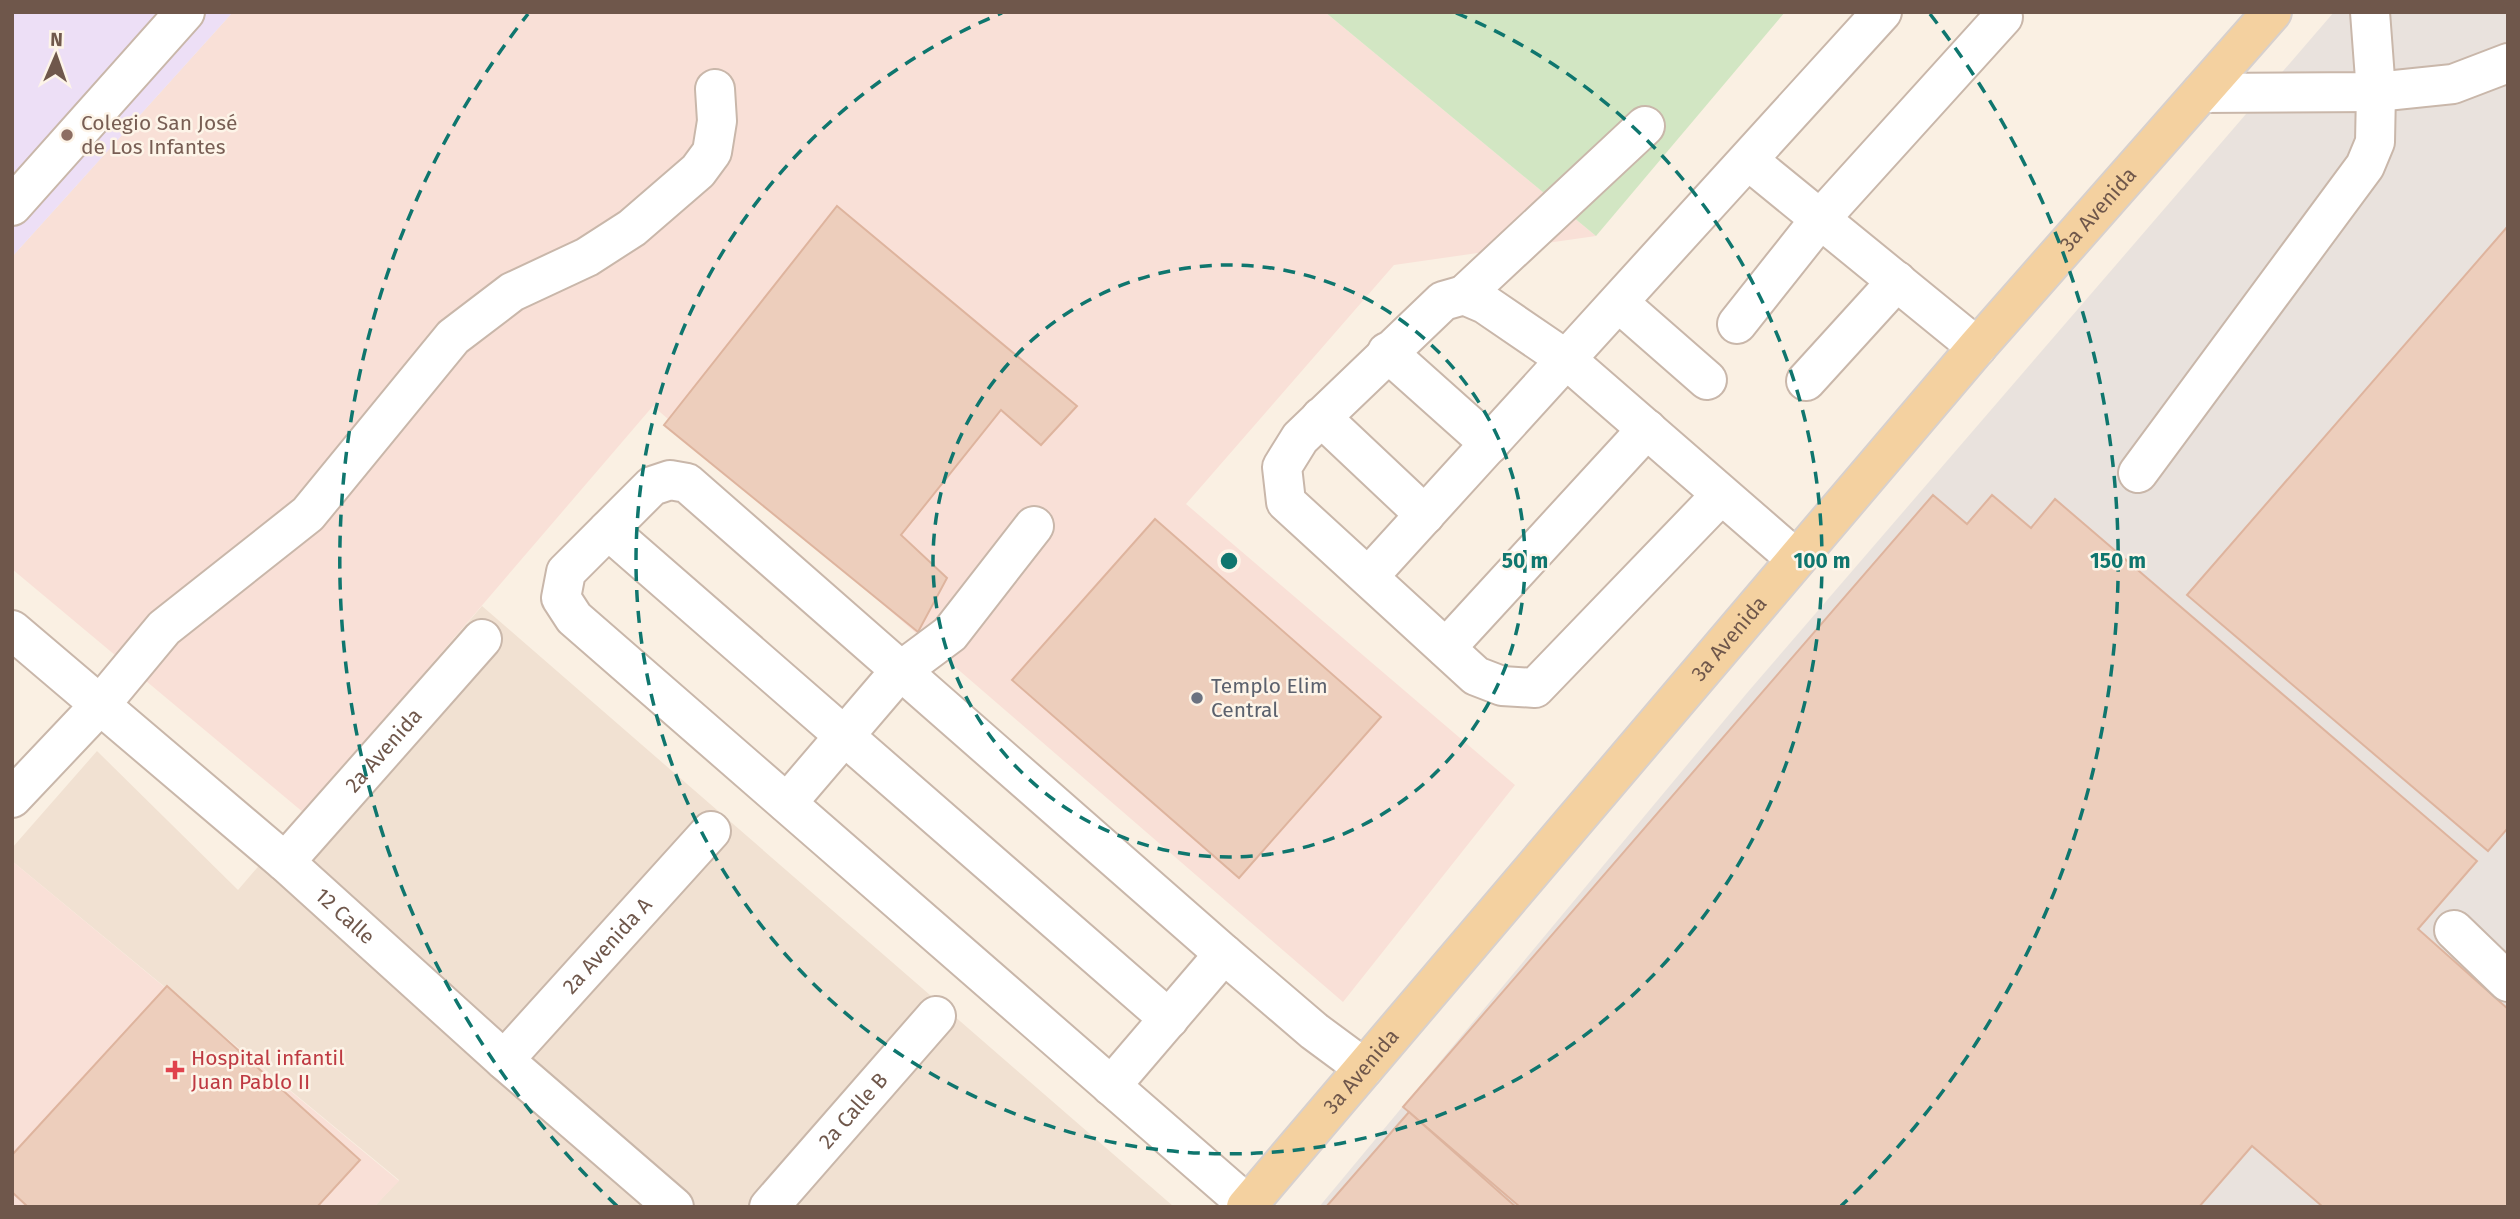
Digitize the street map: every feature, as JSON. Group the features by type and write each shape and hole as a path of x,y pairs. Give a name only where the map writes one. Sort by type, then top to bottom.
{"main road":[{"name":"3a Avenida","path":"1247,1206 1977,347 2272,12"}],"street":[{"path":"12,206 185,12"},
{"path":"1369,576 1882,12"},
{"path":"2138,473 2365,166 2375,142 2376,92 2370,12"},
{"path":"1737,324 1821,218 2003,17"},
{"path":"2201,93 2376,92 2452,84 2508,63"},
{"path":"12,798 100,705 164,628 308,514 453,337 512,292 587,257 632,228 698,171 712,152 717,121 715,89"},
{"path":"1645,126 1464,295 1443,301 1300,438 1282,467 1286,502 1476,676 1502,686 1535,688 1720,496"},
{"path":"1749,160 1977,347"},
{"path":"1806,381 1897,281"},
{"path":"1464,295 1485,304 1567,360 1720,496 1796,559"},
{"path":"1619,303 1707,380"},
{"path":"1387,352 1490,444"},
{"path":"1321,417 1425,515"},
{"path":"1446,648 1647,429"},
{"path":"1247,1206 574,618 561,598 566,572 652,486 670,480 687,483 899,672 1224,954 1314,1031 1364,1068"},
{"path":"787,803 899,672 950,634 1034,526"},
{"path":"608,530 1169,1019"},
{"name":"12 Calle","path":"12,630 285,862 504,1060 674,1207"},
{"name":"2a Avenida","path":"285,862 482,639"},
{"name":"2a Avenida A","path":"504,1060 711,831"},
{"path":"2454,930 2508,982"},
{"path":"1111,1086 1224,954"},
{"name":"2a Calle B","path":"769,1207 936,1016"}],"shaded area":[{"name":"Colegio San José de Los Infantes","path":"12,12 233,12 12,257"},
{"path":"233,12 1325,12 1596,236 1394,265 1186,504 1515,785 1343,1002 653,406 304,813 12,569 12,257"},
{"path":"2334,12 2508,12 2508,1207 1319,1207 1747,693"},
{"path":"482,606 1173,1206 374,1207 399,1180 12,861 12,848 97,751 238,890"},
{"name":"Hospital infantil Juan Pablo II","path":"12,861 399,1181 374,1207 12,1207"}],"green space":[{"path":"1325,12 1785,12 1596,236"}],"building":[{"path":"837,206 1077,406 1041,445 1001,410 901,535 947,578 918,632 664,425"},
{"path":"2508,226 2508,828 2488,851 2187,595"},
{"path":"1933,495 1967,524 1992,495 2031,528 2055,499 2477,861 2418,929 2508,1009 2508,1207 2323,1207 2252,1146 2199,1207 1520,1207 1403,1107"},
{"name":"Templo Elim Central","path":"1155,519 1381,717 1239,878 1012,680"},
{"name":"Hospital infantil Juan Pablo II","path":"167,986 360,1160 317,1207 28,1207 12,1192 12,1155"},
{"path":"1409,1112 1516,1207 1326,1207"}],"place":[{"name":"Colegio San José de Los Infantes","path":"67,135"},
{"name":"Templo Elim Central","path":"1197,698"},
{"name":"Hospital infantil Juan Pablo II","path":"175,1070"}]}
